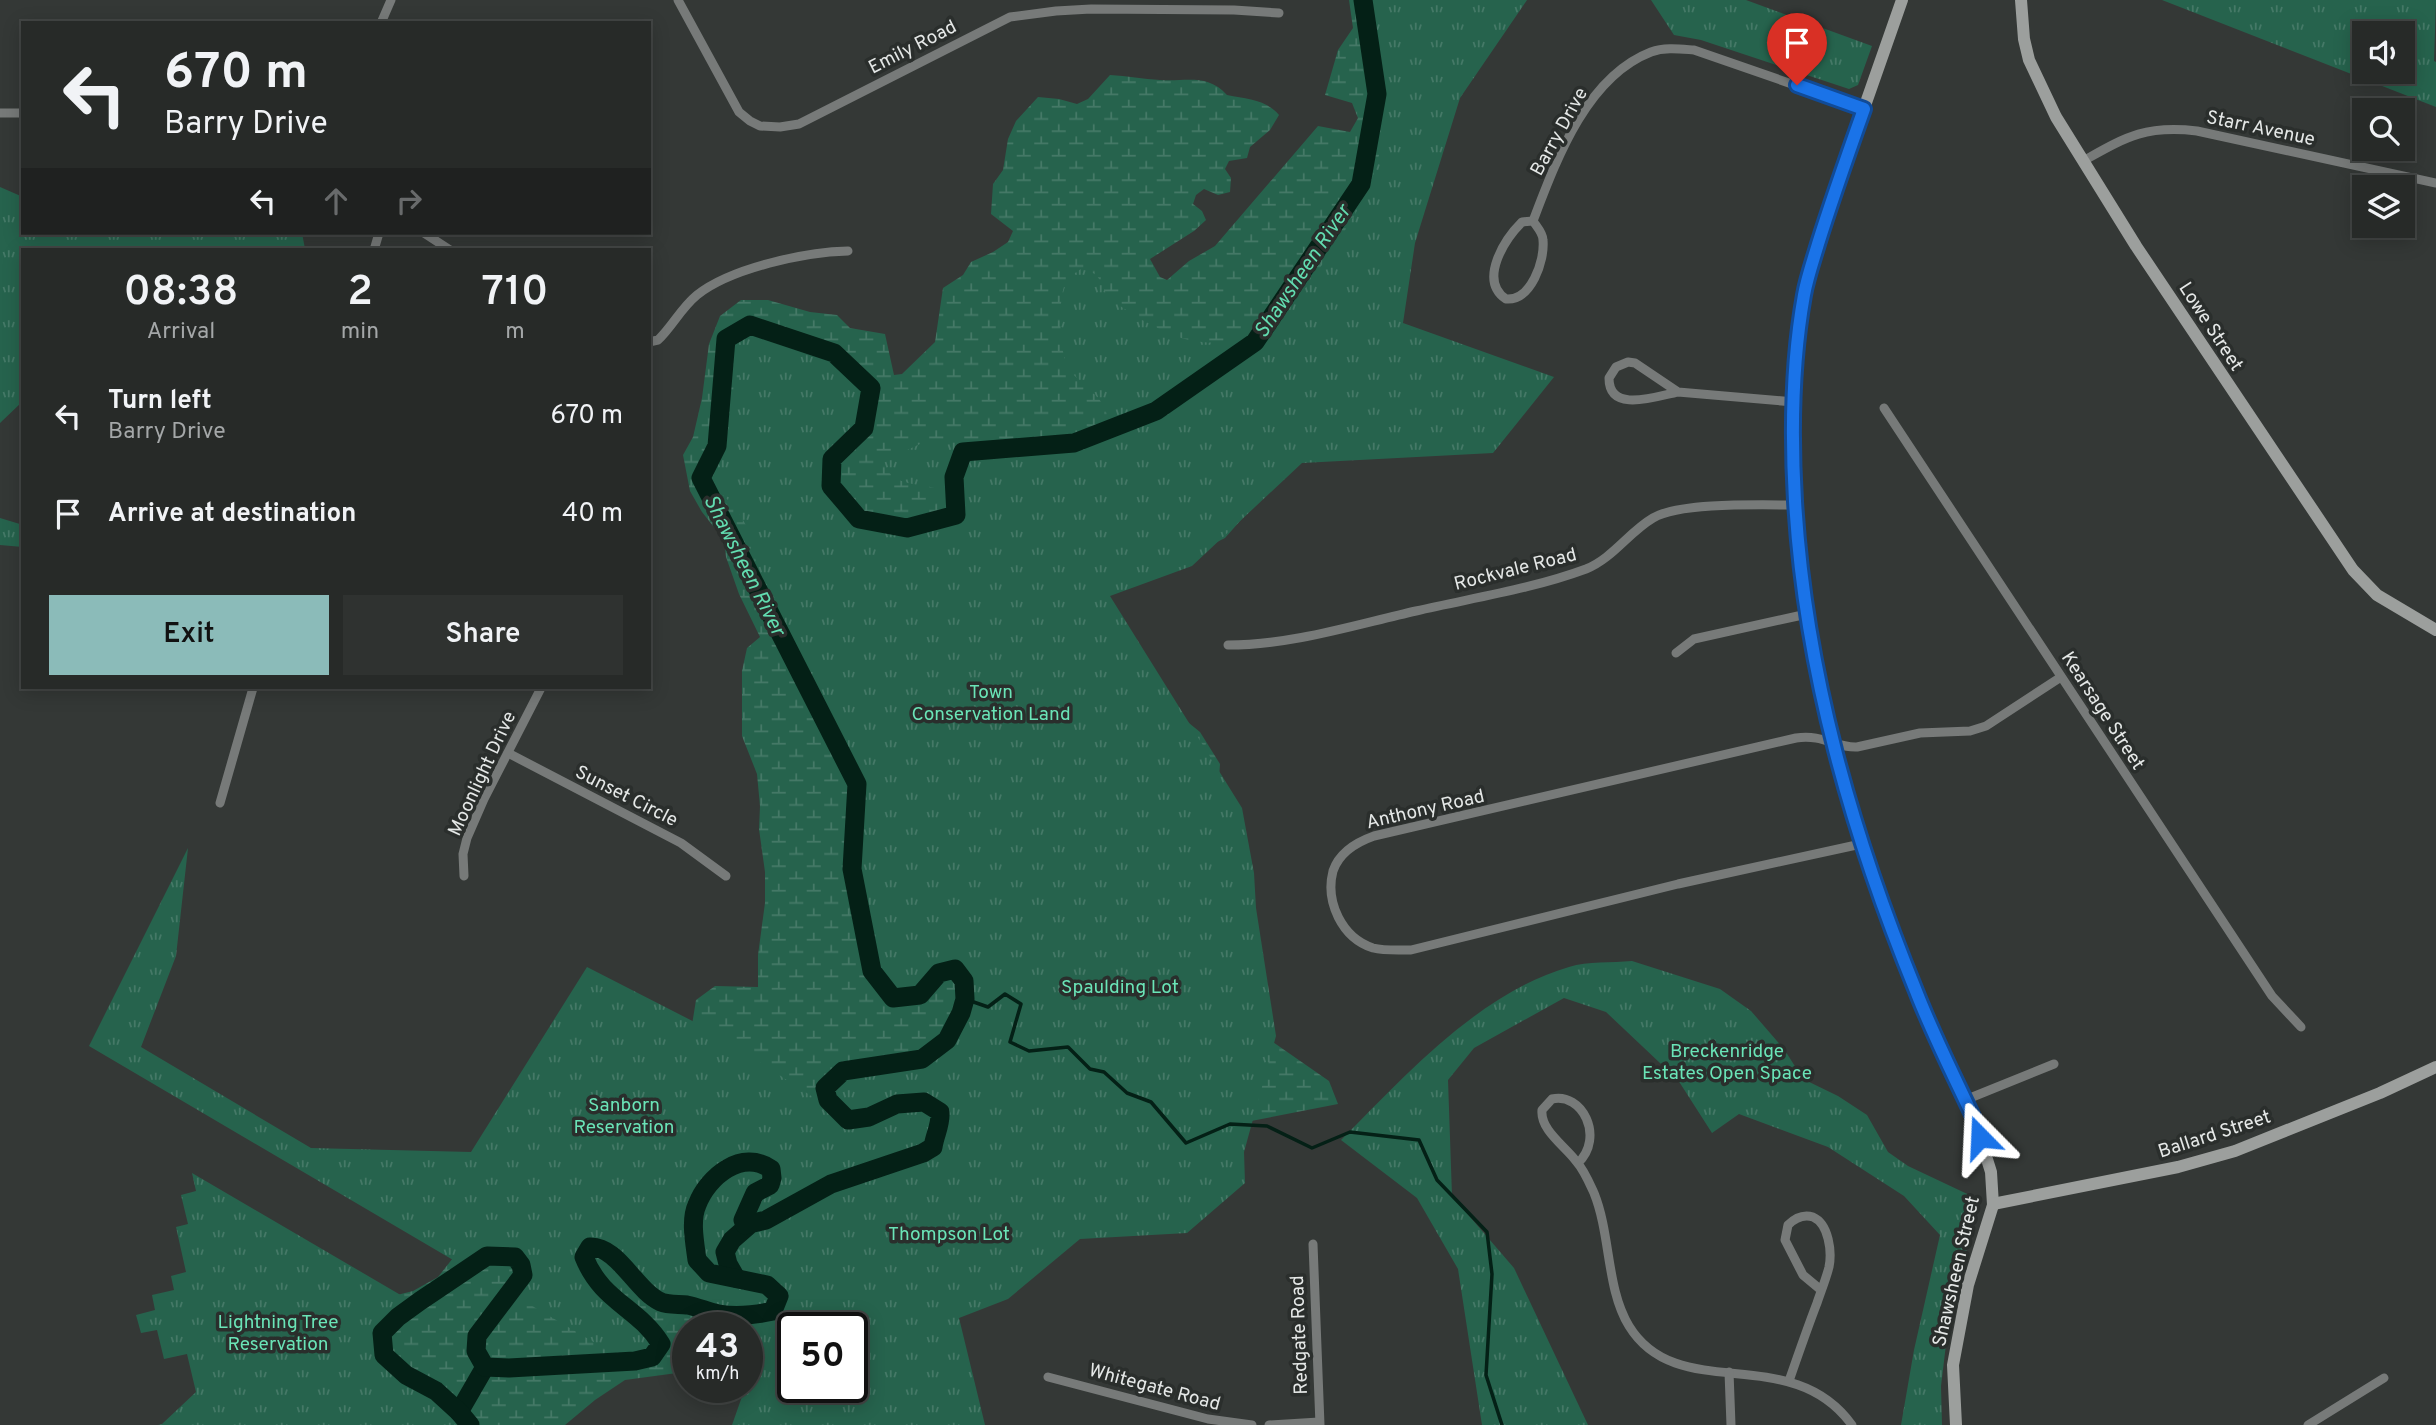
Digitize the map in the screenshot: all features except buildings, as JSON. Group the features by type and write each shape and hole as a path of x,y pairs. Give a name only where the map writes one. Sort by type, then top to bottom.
{"main road":[{"name":"Shawsheen Street","path":"1902,0 1840,174 1804,292 1794,402 1793,464 1799,564 1831,740 1861,844 1917,994 1975,1121 1991,1172 1993,1204 1968,1285 1953,1364 1956,1425"},
{"name":"Lowe Street","path":"2021,0 2024,39 2029,60 2045,96 2108,204 2353,570 2378,595 2436,630"},
{"name":"Ballard Street","path":"1993,1204 2178,1167 2235,1151 2380,1093 2436,1067"}],"street":[{"path":"382,21 391,0"},
{"name":"Emily Road","path":"678,0 739,112 760,126 772,127 799,124 819,115 1010,17 1123,5 1279,13"},
{"name":"Barry Drive","path":"1533,221 1549,177 1584,112 1604,85 1623,66 1653,52 1694,50 1864,109"},
{"path":"0,113 21,113"},
{"name":"Starr Avenue","path":"2083,161 2138,133 2174,129 2197,131 2436,183"},
{"path":"1533,221 1544,240 1531,287 1521,297 1506,299 1496,286 1493,275 1499,256 1511,234 1522,222 1533,221"},
{"path":"427,235 447,248"},
{"path":"651,342 658,340 690,302 710,287 781,261 823,252 848,251"},
{"path":"1678,392 1635,363 1628,362 1616,367 1609,378 1616,396 1628,401 1678,392 1794,402"},
{"name":"Kearsage Street","path":"1884,408 2272,996 2301,1027"},
{"name":"Rockvale Road","path":"1228,645 1253,645 1318,634 1549,581 1588,568 1654,517 1676,511 1796,505"},
{"path":"1676,653 1694,639 1807,614"},
{"name":"Anthony Road","path":"1861,844 1678,884 1411,950 1371,947 1356,939 1344,929 1337,916 1334,899 1334,870 1343,855 1362,841 1796,738 1809,736 1831,740 1848,748 1920,733 1970,731 1986,726 2061,677"},
{"path":"220,803 253,689"},
{"name":"Moonlight Drive","path":"464,876 463,854 467,838 540,689"},
{"name":"Sunset Circle","path":"508,753 681,843 726,876"},
{"path":"1965,1100 2054,1064"},
{"path":"1578,1163 1590,1145 1590,1127 1569,1101 1562,1098 1552,1099 1542,1110 1542,1120 1578,1163 1589,1181 1599,1207 1619,1304 1634,1333 1648,1349 1676,1364 1698,1370 1789,1381 1826,1399 1852,1425"},
{"path":"1789,1381 1821,1290 1830,1257 1821,1224 1815,1218 1798,1217 1786,1228 1786,1244 1803,1275 1821,1290"},
{"name":"Redgate Road","path":"1313,1244 1320,1423"},
{"path":"1729,1372 1731,1425"},
{"name":"Whitegate Road","path":"1048,1377 1208,1419 1252,1425"},
{"path":"2308,1425 2384,1378"},
{"path":"1269,1425 1320,1423"}],"green space":[{"path":"1349,0 1459,0 1248,512 1225,538 1215,543 1145,537 1079,614 1131,676 1200,732 1220,764 1214,854 1257,1031 1329,1081 1338,1104 1246,1122 828,1312 777,1312 777,1359 763,1364 763,1312 672,1312 672,1374 625,1380 565,1425 380,1425 361,1304 413,1291 438,1277 468,1239 688,1050 696,1000 715,986 758,987 765,872 759,829 757,774 742,736 742,671 747,648 760,637 739,594 726,557 724,540 702,512 690,491 683,455 693,437 702,398 709,344 720,316 741,300 768,300 810,312 837,315 850,328 885,334 894,375 902,374 935,342 943,288 963,275 971,262 1008,242 1013,231 991,214 993,184 1003,170 1008,139 1016,121 1038,97 1077,104 1088,99 1110,75 1204,81 1227,95 1262,103 1279,115 1270,130 1250,147 1247,158 1229,161 1225,169 1231,178 1230,192 1218,195 1204,189 1196,195 1193,204 1202,211 1206,220 1194,231 1150,259 1160,277 1167,280 1189,261 1215,246 1318,126 1350,132 1358,118 1352,103 1325,95 1338,50 1353,28"},
{"path":"1367,0 1527,0 1460,98 1415,243 1403,323 1554,377 1493,453 1302,463 1192,566 1110,596 1242,808 1254,873 1256,908 1276,1036 1244,1152 1245,1183 1187,1233 1080,1239 1008,1299 959,1318 985,1425 732,1425 740,1403 763,1403 763,1312 723,1312 661,1302 643,1289 609,1254 590,1247 584,1257 591,1272 661,1344 652,1357 626,1361 510,1293 523,1275 521,1265 515,1257 487,1256 465,1267 89,1046 188,848 176,956 141,1047 311,1148 471,1152 587,967 712,1031 848,1120 872,1116 848,1116 835,1105 830,1091 862,1070 910,1056 940,1043 948,1033 956,1014 960,986 957,979 951,975 935,973 914,997 895,996 883,986 873,968 855,921 852,906 858,823 847,765 835,734 801,675 785,640 786,625 781,609 758,569 747,527 736,508 719,491 713,473 722,431 737,395 741,366 730,352 726,338 736,324 751,323 765,329 792,348 853,374 865,390 867,409 862,423 838,463 835,477 838,492 850,509 863,520 877,526 908,529 944,525 954,519 951,498 937,489 897,479 886,470 884,461 920,444 933,442 1055,446 1074,441 1105,426 1105,408 1072,373 1064,357 1060,313 1065,284 1070,277 1081,269 1095,274 1108,296 1117,303 1146,322 1177,337 1214,343 1254,336 1290,308 1346,229 1364,198 1377,164 1382,129","holes":["927,1100 934,1103 942,1113 944,1120 941,1140 930,1151 906,1159 933,1147 940,1121 940,1112 924,1102 911,1102"]},
{"path":"1651,0 1746,0 1872,46 1858,85 1849,89 1701,40 1674,35"},
{"path":"2162,0 2436,0 2436,107 2377,84 2415,84 2415,21 2352,21 2352,74"},
{"path":"0,187 21,196 21,235 302,235 305,248 21,248 21,403 0,423"},
{"path":"0,518 21,524 21,547 0,545"},
{"name":"Breckenridge Estates Open Space","path":"1632,961 1720,989 1751,1011 1784,1049 1803,1079 1838,1096 1867,1115 1888,1152 1908,1166 1980,1200 1950,1311 1941,1386 1942,1425 1901,1425 1914,1350 1940,1235 1904,1196 1828,1147 1739,1114 1712,1133 1678,1080 1606,1012 1564,998 1474,1048 1448,1080 1452,1196 1514,1268 1588,1425 1482,1425 1458,1269 1417,1198 1341,1140 1445,1039 1504,996 1536,979 1576,965"},
{"name":"Lightning Tree Reservation","path":"192,1173 416,1304 382,1333 384,1355 406,1375 436,1391 470,1425 158,1425 196,1392 187,1354 164,1359 157,1330 141,1333 136,1315 155,1310 152,1295 174,1290 171,1276 186,1272 176,1227 188,1224 181,1195 196,1191"}],"waterway":[{"name":"Shawsheen River","path":"470,1425 436,1391 406,1375 384,1355 382,1333 398,1317 487,1256 515,1257 521,1265 523,1275 477,1336 476,1351 485,1367 635,1361 652,1357 661,1344 642,1321 600,1284 584,1257 590,1247 609,1253 643,1288 661,1302 687,1305 726,1315 773,1311 779,1296 767,1285 709,1273 697,1260 695,1211 709,1184 727,1169 738,1164 749,1162 771,1169 770,1185 755,1193 743,1220 745,1225 766,1220 831,1184 923,1153 933,1147 939,1125 940,1112 924,1102 897,1104 869,1117 848,1120 828,1100 825,1088 843,1071 922,1059 947,1040 961,1013 965,999 964,981 955,969 939,973 920,995 893,998 872,971 852,869 857,784 701,478 717,446 726,339 750,325 834,353 871,388 864,428 832,459 831,486 859,519 907,528 956,515 954,477 963,452 1074,443 1156,411 1255,342 1361,184 1377,94 1363,0"},
{"path":"965,999 988,1007 1005,994 1021,1004 1010,1042 1029,1051 1068,1047 1090,1069 1104,1072 1127,1093 1151,1102 1186,1143 1230,1124 1267,1126 1312,1148 1350,1132 1419,1140 1437,1180 1487,1232 1492,1274 1486,1375 1502,1425"},
{"name":"Shawsheen River","path":"736,1278 725,1252 732,1240 748,1226"},
{"name":"Shawsheen River","path":"459,1412 485,1367"}],"route":[{"path":"1797,85 1864,109 1840,174 1804,292 1796,369 1793,464 1799,564 1808,623 1836,760 1861,844 1917,994 1980,1137"}],"park label":[{"name":"Town Conservation Land","path":"991,702"},
{"name":"Spaulding Lot","path":"1120,986"},
{"name":"Sanborn Reservation","path":"624,1115"},
{"name":"Thompson Lot","path":"949,1233"}]}
